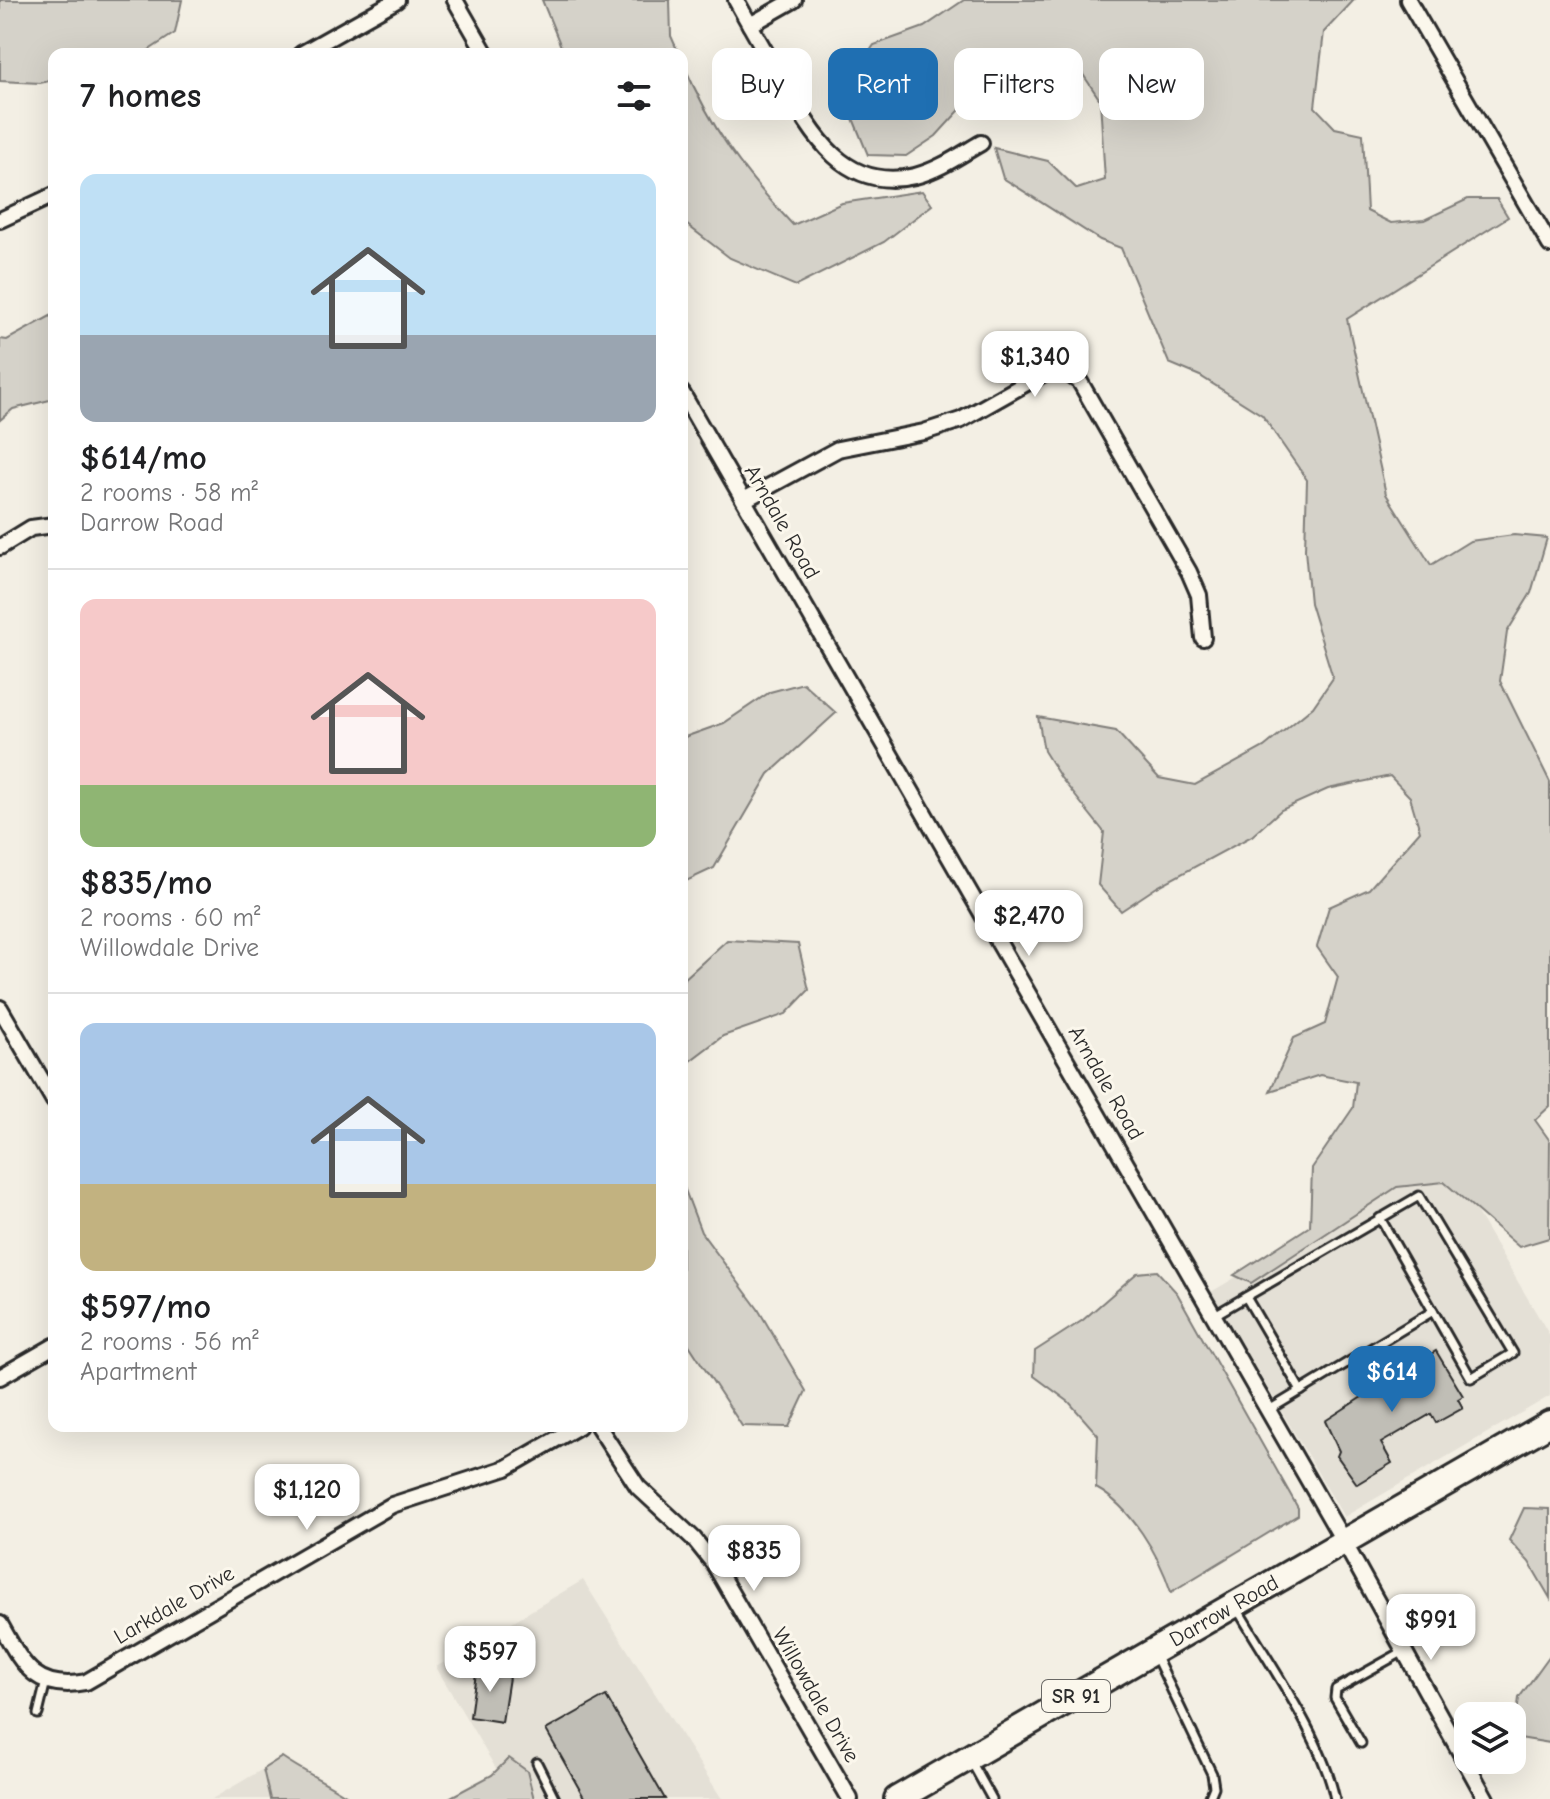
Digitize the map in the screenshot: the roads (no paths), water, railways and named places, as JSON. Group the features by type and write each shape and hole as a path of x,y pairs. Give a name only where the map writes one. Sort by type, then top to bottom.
{"main road":[{"name":"Darrow Road","path":"897,1799 1550,1423"}],"street":[{"path":"312,48 397,0"},
{"path":"455,0 483,48"},
{"path":"736,0 817,141 849,166 876,177 912,177 929,172 981,143"},
{"path":"750,25 794,0"},
{"path":"1408,0 1550,245"},
{"path":"0,220 48,198"},
{"path":"744,500 838,449 948,425 1046,372 1065,371 1080,382 1189,572 1199,595 1203,638"},
{"name":"Arndale Road","path":"688,403 1344,1542 1486,1799"},
{"path":"0,547 31,528 48,526"},
{"path":"0,1008 48,1091"},
{"path":"0,1377 48,1349"},
{"name":"Larkdale Drive","path":"46,1681 70,1685 86,1682 392,1505 506,1468 569,1432"},
{"name":"Willowdale Drive","path":"602,1432 638,1487 694,1539 714,1564 850,1799"},
{"path":"0,1624 27,1668 46,1681"}],"lane":[{"path":"1213,1316 1380,1218 1419,1196 1513,1353 1471,1378 1380,1218"},
{"path":"1246,1297 1301,1391"},
{"path":"1267,1411 1433,1311"},
{"path":"1234,1605 1315,1744 1331,1779 1335,1799"},
{"path":"1154,1651 1212,1774 1214,1787 1209,1799"},
{"path":"1361,1743 1335,1698 1336,1689 1404,1651"},
{"path":"38,1714 46,1681"},
{"path":"969,1758 992,1799"},
{"path":"537,1763 555,1799"}]}
